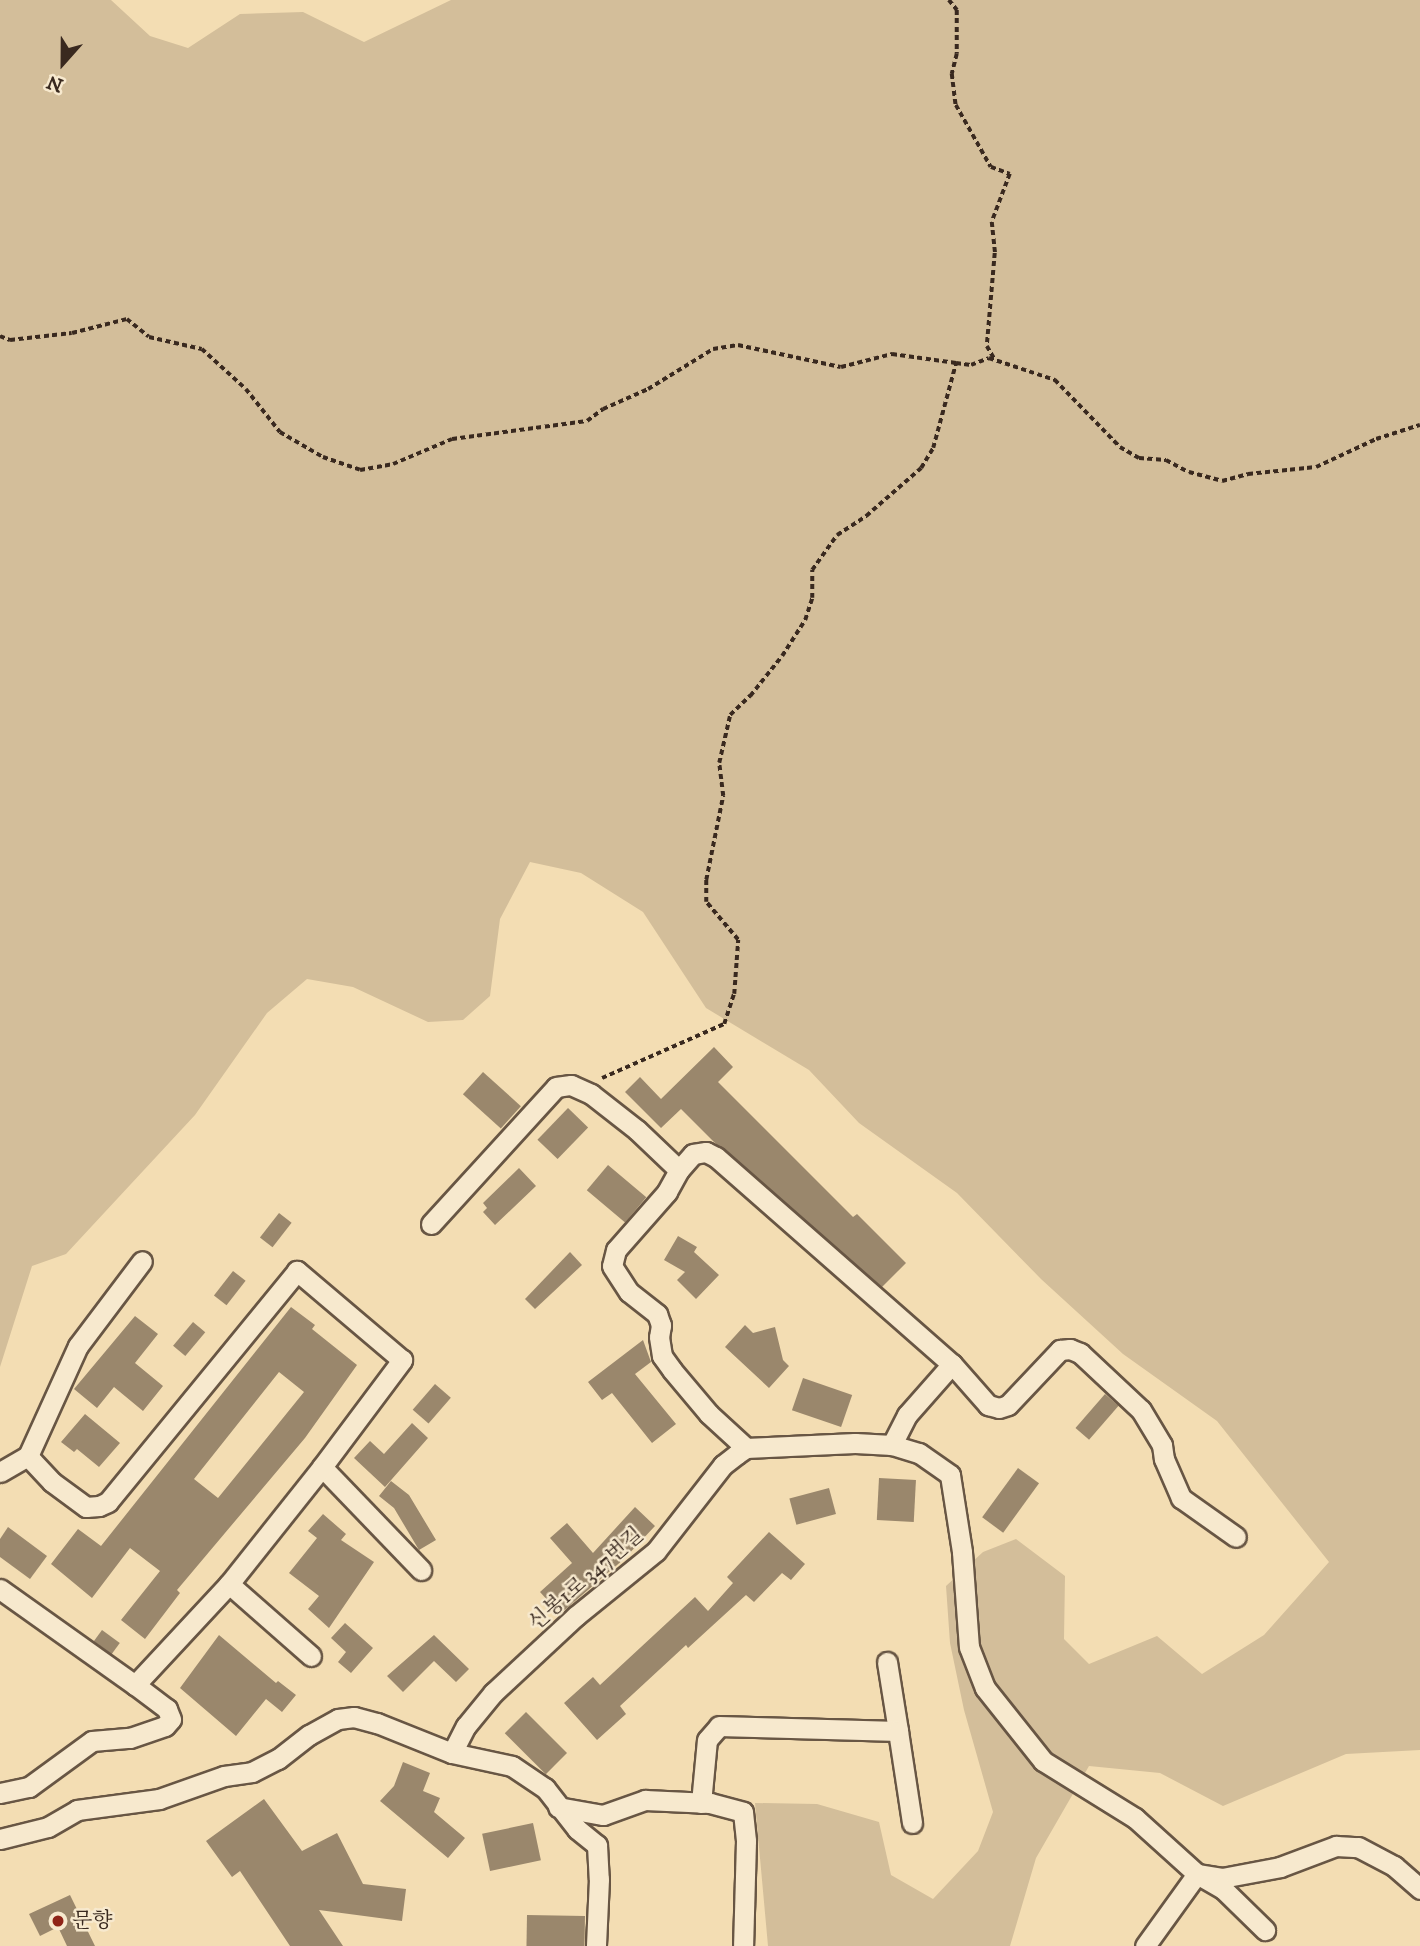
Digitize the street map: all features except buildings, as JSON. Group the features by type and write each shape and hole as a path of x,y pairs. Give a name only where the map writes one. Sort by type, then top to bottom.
{"street":[{"path":"432,1224 556,1087 571,1085 591,1094 637,1130 679,1170"},
{"path":"1236,1537 1181,1498 1164,1459 1162,1445 1141,1410 1080,1353 1070,1349 1060,1350 1008,1405 999,1408 988,1405 952,1364 716,1157 706,1153 693,1154 679,1170 667,1192 616,1250 612,1266 629,1292 657,1314 661,1325 659,1337 663,1356 671,1370 709,1414 747,1448 797,1444 892,1445 919,1453 950,1475 962,1552 969,1647 985,1688 997,1706 1043,1761 1135,1818 1197,1874 1223,1889 1265,1930"},
{"path":"0,1472 28,1456 78,1346 142,1261"},
{"path":"28,1456 51,1482 86,1507 108,1502 297,1271 402,1360 229,1584 135,1685"},
{"path":"892,1445 907,1415 952,1364"},
{"name":"신봉1로 347번길","path":"452,1753 466,1727 492,1693 576,1616 656,1552 723,1465 747,1448"},
{"path":"322,1467 421,1570"},
{"path":"229,1584 311,1656"},
{"path":"0,1589 167,1709 171,1719 165,1726 130,1738 93,1741 29,1787 0,1793"},
{"path":"887,1662 912,1823"},
{"path":"0,1839 48,1827 77,1810 159,1799 224,1776 253,1772 278,1759 309,1735 338,1719 354,1717 377,1723 452,1753 512,1766 545,1788 577,1829 597,1845 599,1879 596,1946"},
{"path":"701,1803 707,1740 719,1726 898,1731"},
{"path":"558,1807 603,1815 645,1801 701,1803 743,1812 746,1841 743,1946"},
{"path":"1197,1874 1222,1878 1280,1867 1336,1846 1358,1847 1394,1866 1420,1889"},
{"path":"1145,1946 1197,1874"}],"path":[{"path":"948,0 957,10 957,54 953,74 956,105 991,167 1010,174 992,222 995,253 987,346 995,359"},
{"path":"0,337 10,340 72,333 127,319 149,337 202,349 246,389 280,432 323,457 360,470 393,464 452,439 587,421 603,409 648,389 713,349 738,345 841,367 892,354 971,365 989,358 995,359 1055,380 1080,402 1120,447 1139,458 1166,460 1189,472 1222,481 1248,474 1316,467 1376,439 1420,425"},
{"path":"606,1090 596,1080 724,1024 734,993 738,940 706,902 706,880 723,796 719,762 730,715 750,696 782,656 805,620 812,598 812,570 837,535 866,516 921,468 933,448 956,363"}],"shaded area":[{"path":"0,0 111,0 150,36 188,48 240,14 303,12 364,42 451,0 1420,0 1420,1750 1346,1754 1223,1806 1160,1773 1089,1766 1036,1858 1010,1946 768,1946 755,1803 817,1804 879,1822 891,1875 933,1899 978,1851 993,1812 964,1710 950,1643 946,1586 983,1552 1016,1539 1065,1576 1064,1639 1089,1664 1157,1636 1202,1674 1264,1635 1329,1562 1217,1421 1123,1354 1041,1279 957,1193 859,1123 809,1070 706,1008 643,912 581,873 530,862 500,919 490,996 463,1020 428,1022 353,987 307,979 267,1013 195,1115 66,1254 32,1266 0,1367"}],"place":[{"name":"문향","path":"58,1921"}]}
